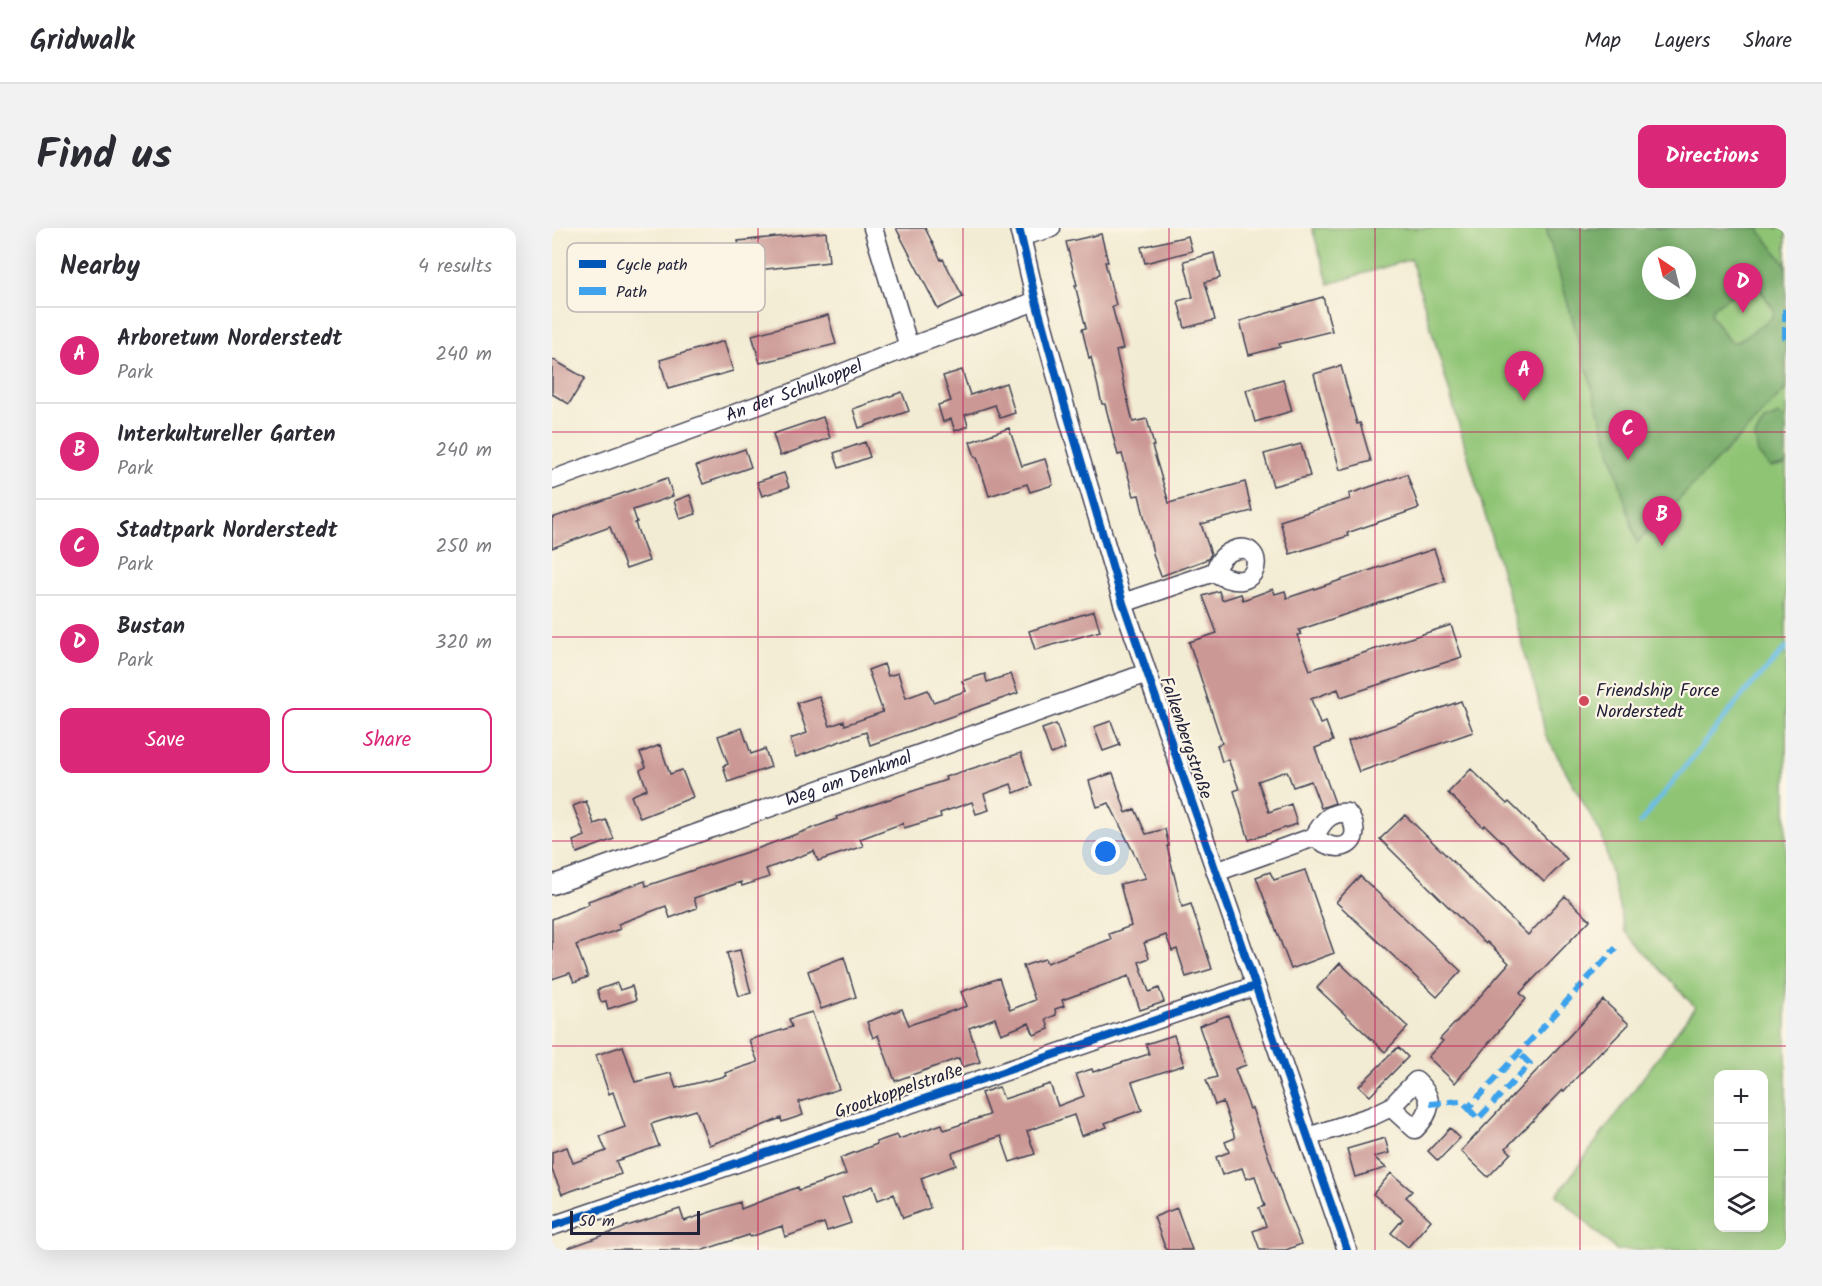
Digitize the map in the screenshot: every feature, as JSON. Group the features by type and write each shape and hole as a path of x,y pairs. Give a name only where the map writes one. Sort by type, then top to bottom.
{"street":[{"path":"873,228 909,347"},
{"path":"1021,232 1051,228"},
{"name":"Falkenbergstraße","path":"1021,232 1036,301 1064,404 1123,603 1347,1250"},
{"name":"An der Schulkoppel","path":"552,480 1036,301"},
{"path":"1123,603 1215,572"},
{"name":"Weg am Denkmal","path":"552,885 1147,673"},
{"path":"1216,872 1314,837"},
{"name":"Grootkoppelstraße","path":"552,1226 1255,986"},
{"path":"1308,1137 1372,1116 1391,1107"}],"green space":[{"path":"1312,228 1786,228 1786,1250 1616,1250 1557,1195 1695,1007 1625,931 1602,836 1545,734 1538,698 1411,259 1329,284"},
{"path":"1546,228 1758,228 1786,265 1786,389 1637,543","holes":["1749,283 1757,285 1774,310 1772,318 1737,342 1729,341 1711,315 1713,308"]},
{"path":"1779,415 1786,420 1786,463 1770,467 1758,454 1755,436 1764,421"}],"building":[{"path":"896,228 925,228 963,297 938,309"},
{"path":"826,232 829,262 765,269 765,243 738,243 738,241"},
{"path":"1101,234 1108,262 1105,262 1116,305 1112,306 1123,349 1116,351 1133,422 1147,419 1154,446 1152,446 1169,503 1245,482 1252,511 1201,524 1211,554 1208,559 1161,576 1139,495 1134,496 1122,454 1118,455 1105,404 1102,404 1082,329 1086,328 1066,242"},
{"path":"1188,236 1192,251 1145,263 1141,247"},
{"path":"1214,253 1220,278 1205,282 1215,320 1185,328 1178,301 1193,297 1184,261"},
{"path":"1323,297 1332,331 1279,344 1280,347 1249,355 1240,321"},
{"path":"828,315 836,344 760,363 752,335"},
{"path":"724,341 733,371 668,389 660,360"},
{"path":"552,359 585,378 569,404 552,394"},
{"path":"1341,366 1357,424 1360,423 1371,461 1340,470 1314,374"},
{"path":"962,370 970,395 1006,383 1015,413 1000,418 995,405 965,415 968,426 955,431 951,419 943,422 938,405 951,401 943,376"},
{"path":"1283,379 1292,411 1255,422 1246,390"},
{"path":"902,392 909,411 859,428 853,409"},
{"path":"823,417 830,438 780,456 773,434"},
{"path":"1009,428 1022,466 1045,459 1053,485 1030,492 1027,484 989,496 970,442"},
{"path":"865,442 870,457 839,468 834,453"},
{"path":"1301,444 1310,476 1273,486 1264,454"},
{"path":"745,449 751,467 703,484 696,466"},
{"path":"784,473 789,487 762,496 757,482"},
{"path":"1407,474 1419,508 1347,533 1348,536 1290,554 1280,521 1350,499 1349,494"},
{"path":"667,478 673,496 633,510 637,522 635,523 649,561 626,569 610,527 552,548 552,518"},
{"path":"690,495 696,514 680,519 674,501"},
{"path":"1434,549 1445,581 1299,630 1301,634 1297,635 1310,670 1451,625 1462,657 1341,697 1338,689 1311,699 1320,724 1326,722 1333,741 1315,748 1335,803 1321,808 1311,781 1293,787 1287,771 1258,781 1269,812 1291,804 1297,824 1249,840 1234,791 1239,789 1228,759 1222,762 1217,745 1222,743 1189,642 1217,633 1203,596 1219,591 1222,600 1241,594 1243,600 1273,589 1275,594 1285,591 1287,598"},
{"path":"1094,611 1100,631 1035,650 1029,631"},
{"path":"884,664 888,676 898,673 906,698 928,690 933,702 966,691 962,681 985,674 987,682 1011,674 1018,693 870,745 866,732 796,757 790,739 807,733 797,703 819,696 830,726 844,721 845,725 883,712 868,670"},
{"path":"1461,701 1473,732 1359,772 1348,741"},
{"path":"1111,721 1120,745 1103,751 1094,727"},
{"path":"1056,724 1065,749 1051,754 1042,729"},
{"path":"742,728 751,754 765,749 771,767 728,782 723,766 728,764 718,736"},
{"path":"660,745 670,774 682,770 693,797 640,818 631,796 647,789 640,770 646,767 640,753"},
{"path":"1021,753 1032,786 1014,793 1011,784 984,794 989,810 976,814 972,802 940,813 941,817 904,828 903,823 860,839 863,846 818,861 814,851 766,869 769,877 742,886 741,882 694,898 697,908 670,918 666,906 618,924 620,929 576,945 588,977 574,982 570,973 552,979 552,919 589,904 588,901 645,881 646,886 759,848 837,819 836,817 946,780 945,777"},
{"path":"1471,769 1507,804 1509,802 1567,859 1544,882 1448,793"},
{"path":"1113,773 1126,813 1135,809 1146,834 1165,829 1182,907 1191,904 1212,969 1186,977 1177,949 1172,951 1166,935 1144,943 1149,958 1139,962 1149,992 1159,988 1164,1002 1140,1010 1129,976 1062,1000 1064,1006 1055,1009 1056,1015 1046,1019 1049,1029 1034,1035 1029,1023 1001,1034 995,1018 969,1028 980,1062 962,1067 959,1058 895,1081 878,1035 873,1038 867,1022 902,1009 909,1025 967,1006 961,992 999,978 1010,1010 1035,1000 1023,966 1045,959 1047,963 1111,939 1109,934 1131,926 1120,884 1146,878 1109,803 1097,807 1089,781"},
{"path":"586,801 594,824 606,820 614,839 577,853 573,841 585,836 573,806"},
{"path":"1405,815 1528,935 1565,896 1590,920 1520,993 1526,999 1455,1083 1428,1057 1443,1041 1440,1039 1509,963 1487,942 1486,944 1380,839"},
{"path":"1305,870 1334,953 1291,969 1256,877 1270,872 1274,880"},
{"path":"1360,876 1461,971 1437,997 1336,902"},
{"path":"740,950 751,993 739,996 727,953"},
{"path":"844,957 856,997 821,1009 808,971"},
{"path":"1340,963 1408,1027 1385,1052 1317,988"},
{"path":"617,983 620,990 632,986 636,1000 608,1009 606,1001 601,1002 597,990"},
{"path":"1603,1000 1629,1024 1506,1148 1511,1153 1488,1177 1461,1151"},
{"path":"812,1012 839,1089 799,1102 803,1115 782,1122 781,1118 709,1145 696,1110 651,1124 659,1146 616,1161 621,1174 562,1194 552,1170 552,1152 567,1147 573,1163 606,1151 600,1136 625,1127 613,1092 609,1094 596,1055 623,1046 635,1082 671,1073 676,1088 726,1076 725,1073 758,1062 749,1040 792,1027 789,1019"},
{"path":"1228,1015 1246,1065 1235,1069 1250,1109 1252,1108 1301,1244 1286,1250 1260,1250 1253,1231 1266,1226 1259,1208 1265,1206 1255,1176 1246,1179 1242,1168 1222,1175 1216,1157 1229,1152 1225,1142 1235,1138 1223,1102 1215,1105 1206,1080 1217,1077 1199,1026"},
{"path":"1174,1035 1184,1065 1132,1082 1142,1110 1105,1123 1107,1127 1081,1136 1074,1115 1027,1131 1035,1154 1010,1162 1001,1136 952,1153 956,1165 921,1178 930,1208 903,1218 894,1194 878,1200 873,1186 842,1198 851,1223 827,1231 824,1223 785,1237 782,1226 703,1250 568,1250 568,1248 624,1227 680,1209 684,1221 740,1202 741,1209 798,1187 799,1190 846,1174 840,1158 877,1144 876,1142 897,1135 899,1139 942,1124 944,1130 989,1115 981,1093 999,1087 1004,1099 1050,1084 1058,1106 1084,1096 1076,1074 1092,1069 1093,1072 1149,1054 1146,1044"},
{"path":"1398,1047 1408,1057 1370,1096 1359,1086"},
{"path":"1450,1128 1460,1138 1438,1161 1428,1151"},
{"path":"1385,1138 1389,1153 1374,1157 1386,1168 1355,1177 1347,1149"},
{"path":"1391,1173 1412,1191 1406,1197 1431,1220 1408,1247 1391,1233 1403,1219 1373,1194"},
{"path":"1177,1208 1192,1250 1166,1250 1154,1217"}],"waterway":[{"path":"1640,823 1746,691 1786,648"}],"marked path":[{"path":"1785,309 1786,340"},
{"path":"1430,1104 1461,1101 1468,1108 1616,948"},
{"path":"1468,1108 1478,1119 1530,1064 1519,1053"}],"cycle path":[{"path":"1019,228 1064,403 1123,603 1347,1250"},
{"path":"552,1226 1255,986"}],"place":[{"name":"Bustan","path":"1743,313"},
{"name":"Arboretum Norderstedt","path":"1524,401"},
{"name":"Stadtpark Norderstedt","path":"1628,460"},
{"name":"Interkultureller Garten","path":"1662,546"},
{"name":"Friendship Force Norderstedt","path":"1584,701"}]}
